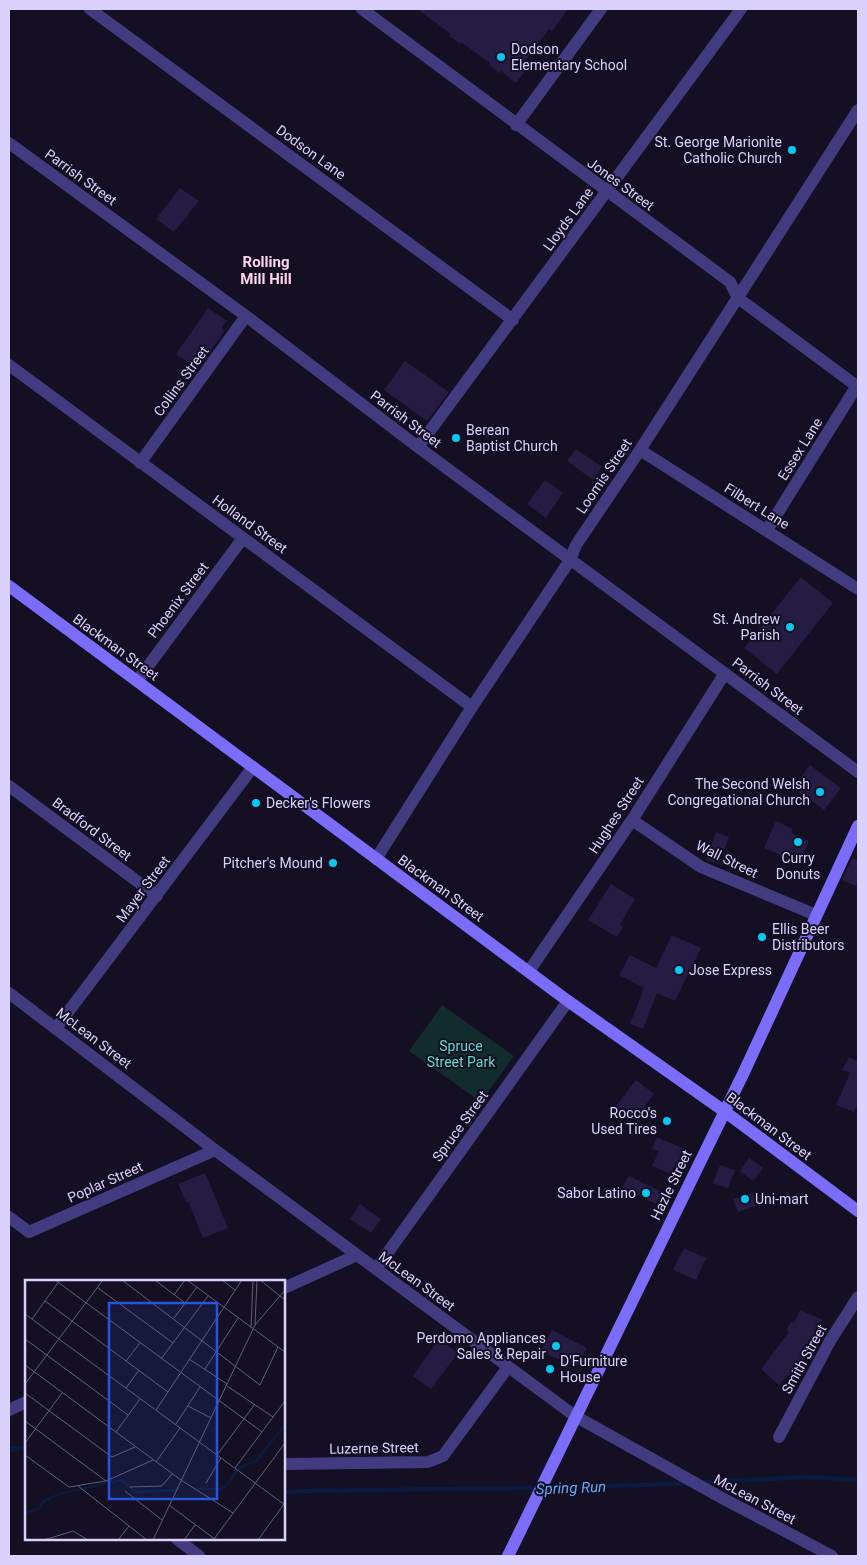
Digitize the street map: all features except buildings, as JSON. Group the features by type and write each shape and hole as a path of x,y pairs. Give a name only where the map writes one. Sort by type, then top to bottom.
{"main road":[{"name":"Blackman Street","path":"9,586 568,1001 724,1110 858,1211"},
{"name":"Hazle Street","path":"508,1556 724,1110 858,826"}],"street":[{"name":"Dodson Lane","path":"90,9 513,320"},
{"name":"Jones Street","path":"362,9 730,282 738,298 858,386"},
{"path":"516,125 601,9"},
{"name":"Lloyds Lane","path":"418,447 741,9"},
{"name":"Loomis Street","path":"376,859 472,707 570,560 576,544 640,450 858,110"},
{"name":"Parrish Street","path":"9,143 246,316 418,447 858,772"},
{"name":"Collins Street","path":"140,463 246,316"},
{"name":"Holland Street","path":"9,365 472,707"},
{"name":"Essex Lane","path":"767,530 858,386"},
{"name":"Filbert Lane","path":"640,450 858,589"},
{"name":"Phoenix Street","path":"137,681 243,538"},
{"name":"Hughes Street","path":"529,971 632,820 725,673"},
{"name":"Mayer Street","path":"56,1028 253,767"},
{"name":"Bradford Street","path":"9,786 157,896"},
{"name":"Wall Street","path":"632,820 701,867 816,915"},
{"name":"McLean Street","path":"9,993 215,1150 575,1416 688,1480 832,1556"},
{"name":"Spruce Street","path":"376,1269 568,1001"},
{"name":"Poplar Street","path":"9,1217 28,1232 215,1150"},
{"path":"285,1288 357,1255"},
{"name":"Smith Street","path":"779,1437 830,1340 858,1297"},
{"name":"Luzerne Street","path":"285,1464 428,1462 444,1456 508,1366"},
{"path":"9,1410 25,1402"},
{"path":"178,1540 199,1556"}],"green space":[{"name":"Spruce Street Park","path":"442,1005 514,1056 481,1102 409,1051"}],"waterway":[{"name":"Spring Run","path":"9,1450 25,1447"},
{"name":"Spring Run","path":"702,1482 809,1477 858,1480"},
{"name":"Spring Run","path":"285,1492 586,1487 687,1483"}],"place":[{"name":"Dodson Elementary School","path":"501,57"},
{"name":"St. George Marionite Catholic Church","path":"792,150"},
{"name":"Berean Baptist Church","path":"456,438"},
{"name":"St. Andrew Parish","path":"790,627"},
{"name":"The Second Welsh Congregational Church","path":"820,792"},
{"name":"Decker's Flowers","path":"256,803"},
{"name":"Curry Donuts","path":"798,842"},
{"name":"Pitcher's Mound","path":"333,863"},
{"name":"Ellis Beer Distributors","path":"762,937"},
{"name":"Jose Express","path":"679,970"},
{"name":"Rocco's Used Tires","path":"667,1121"},
{"name":"Sabor Latino","path":"646,1193"},
{"name":"Uni-mart","path":"745,1199"},
{"name":"Perdomo Appliances Sales & Repair","path":"556,1346"},
{"name":"D'Furniture House","path":"550,1369"}],"district":[{"name":"Rolling Mill Hill","path":"266,270"}]}
